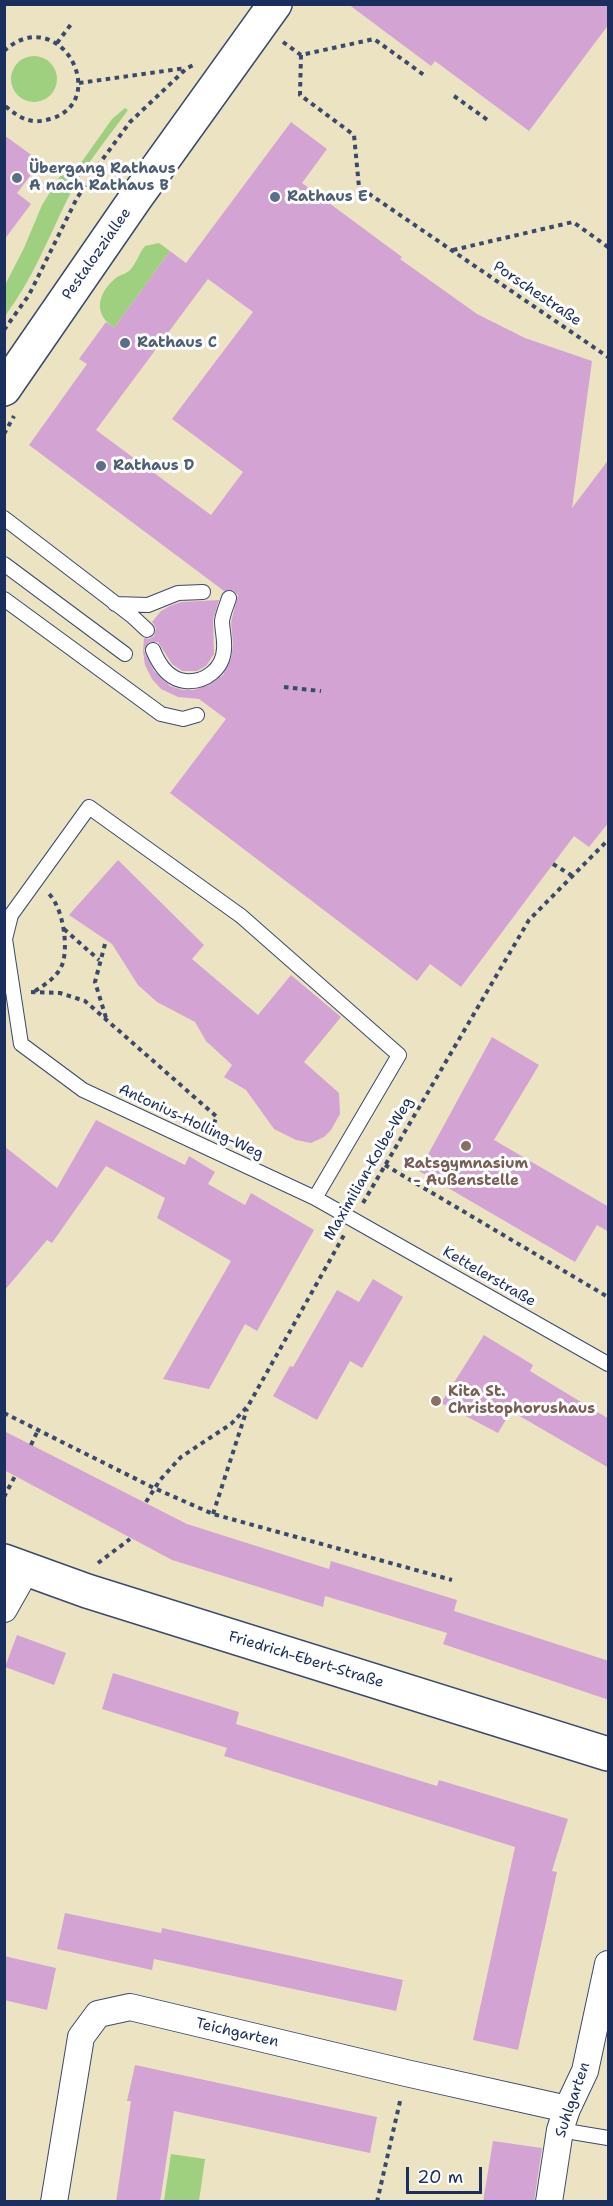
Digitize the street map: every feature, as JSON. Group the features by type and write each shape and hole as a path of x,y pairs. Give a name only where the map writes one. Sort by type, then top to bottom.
{"street":[{"name":"Pestalozziallee","path":"7,381 275,4"},
{"name":"Friedrich-Ebert-Straße","path":"15,1566 87,1591 609,1754"},
{"path":"4,1609 15,1566"},
{"name":"Suhlgarten","path":"549,2202 563,2119 585,2071 609,1964"},
{"name":"Teichgarten","path":"54,2202 81,2037 98,2014 130,2007 406,2073 563,2119"}],"lane":[{"path":"4,518 147,630"},
{"path":"4,564 125,654"},
{"path":"115,604 148,605 178,593 203,592"},
{"path":"153,650 159,666 172,676 184,681 198,681 209,676 219,665 224,651 222,621 229,598"},
{"path":"4,599 161,714 183,719 197,715"},
{"path":"14,997 5,939 11,915 89,807 241,916 399,1055 315,1198"},
{"name":"Antonius-Holling-Weg","path":"14,997 21,1044 83,1090 315,1198 353,1219"},
{"name":"Kettelerstraße","path":"353,1219 609,1364"},
{"path":"563,2119 609,2138"}],"path":[{"path":"57,43 72,22"},
{"path":"4,51 24,38 46,38 57,43 76,64 79,83 75,99 67,111 38,123 18,117 4,105"},
{"path":"280,40 301,55 374,39 424,75"},
{"name":"Porschestraße","path":"301,55 300,95 354,135 359,187 609,357"},
{"path":"79,83 187,68 206,60"},
{"path":"4,330 29,296 77,198 102,160 130,122 187,68"},
{"path":"454,96 489,121"},
{"name":"Porschestraße","path":"453,251 573,222 609,247"},
{"path":"284,687 321,691"},
{"name":"Maximilian-Kolbe-Weg","path":"146,1502 154,1488 181,1457 231,1424 248,1406 353,1219 529,920 609,840"},
{"path":"553,864 572,875"},
{"path":"14,997 35,991 52,979 62,966 63,928 53,898 35,881"},
{"path":"63,928 99,960"},
{"path":"105,944 95,982 107,1022"},
{"path":"35,991 60,993 85,1001 217,1117 203,1146"},
{"path":"385,1165 609,1297"},
{"path":"213,1514 248,1406"},
{"path":"4,1413 154,1488 213,1514 452,1580"},
{"path":"31,1444 39,1430"},
{"path":"4,1497 15,1476"},
{"path":"87,1591 95,1565 130,1539"},
{"path":"377,2202 406,2073"}],"green space":[{"path":"34,56 50,63 57,79 50,95 34,102 18,95 11,79 18,63"},
{"path":"125,108 128,110 74,186 32,274 5,316 5,285 42,205 61,175 78,167 112,119"},
{"path":"159,243 170,251 114,328 107,322 100,309 105,289 117,277 130,270 145,246"},
{"path":"171,2154 205,2159 199,2201 164,2201"}],"building":[{"path":"348,4 609,4 609,24 529,131 435,61 431,66"},
{"path":"291,122 327,149 302,183 402,257 400,259 477,314 525,338 592,361 572,508 609,459 609,822 589,847 574,836 461,987 430,964 417,981 170,793 226,719 199,699 178,697 161,689 152,679 145,665 143,651 144,638 149,639 154,636 156,628 152,622 161,611 170,606 181,602 219,600 213,620 214,654 206,666 197,671 182,671 172,664 158,642 149,642 144,650 154,671 170,686 193,690 209,685 223,675 231,659 233,645 231,622 238,595 232,590 224,591 29,445 87,364 79,359 106,322 114,328 170,251 186,263","holes":["208,279 253,312 172,419 243,472 211,515 96,430"]},
{"name":"Übergang Rathaus A nach Rathaus B","path":"4,135 41,162 17,193 31,204 4,240"},
{"path":"118,860 204,945 192,959 258,1015 291,975 341,1017 304,1062 339,1093 340,1114 324,1137 311,1143 296,1140 274,1129 246,1090 224,1077 232,1065 206,1041 195,1022 157,1002 138,985 112,944 69,915"},
{"name":"Ratsgymnasium - Außenstelle","path":"492,1037 539,1065 494,1140 609,1207 609,1232 597,1225 575,1262 419,1171"},
{"path":"96,1120 185,1165 189,1156 215,1172 208,1184 245,1205 251,1193 314,1230 257,1331 245,1324 209,1389 163,1379 231,1261 157,1218 165,1198 106,1166 52,1243 47,1240 4,1291 4,1146 57,1188"},
{"path":"373,1279 403,1297 362,1368 350,1361 317,1420 273,1396 290,1366 293,1367 337,1290 359,1302"},
{"path":"484,1335 533,1365 530,1371 609,1419 609,1468 511,1411 498,1433 441,1403"},
{"path":"4,1431 187,1524 329,1569 331,1561 457,1600 454,1611 609,1661 609,1700 443,1644 447,1633 325,1596 323,1607 172,1560 4,1470"},
{"path":"17,1635 66,1653 54,1685 5,1667"},
{"path":"113,1673 239,1712 236,1724 437,1786 439,1780 568,1819 552,1871 557,1872 518,2050 473,2040 515,1847 224,1756 227,1748 102,1709"},
{"path":"65,1913 161,1933 162,1928 403,1980 396,2011 154,1959 152,1970 57,1949"},
{"path":"4,1956 56,1968 47,2010 4,2000"},
{"path":"135,2065 377,2117 370,2153 174,2111 160,2202 116,2202 131,2101 127,2101"},
{"path":"493,2141 542,2148 534,2202 483,2202"}],"place":[{"name":"Übergang Rathaus A nach Rathaus B","path":"17,178"},
{"name":"Rathaus E","path":"275,197"},
{"name":"Rathaus C","path":"125,343"},
{"name":"Rathaus D","path":"101,466"},
{"name":"Ratsgymnasium - Außenstelle","path":"466,1146"},
{"name":"Kita St. Christophorushaus","path":"436,1401"}]}
